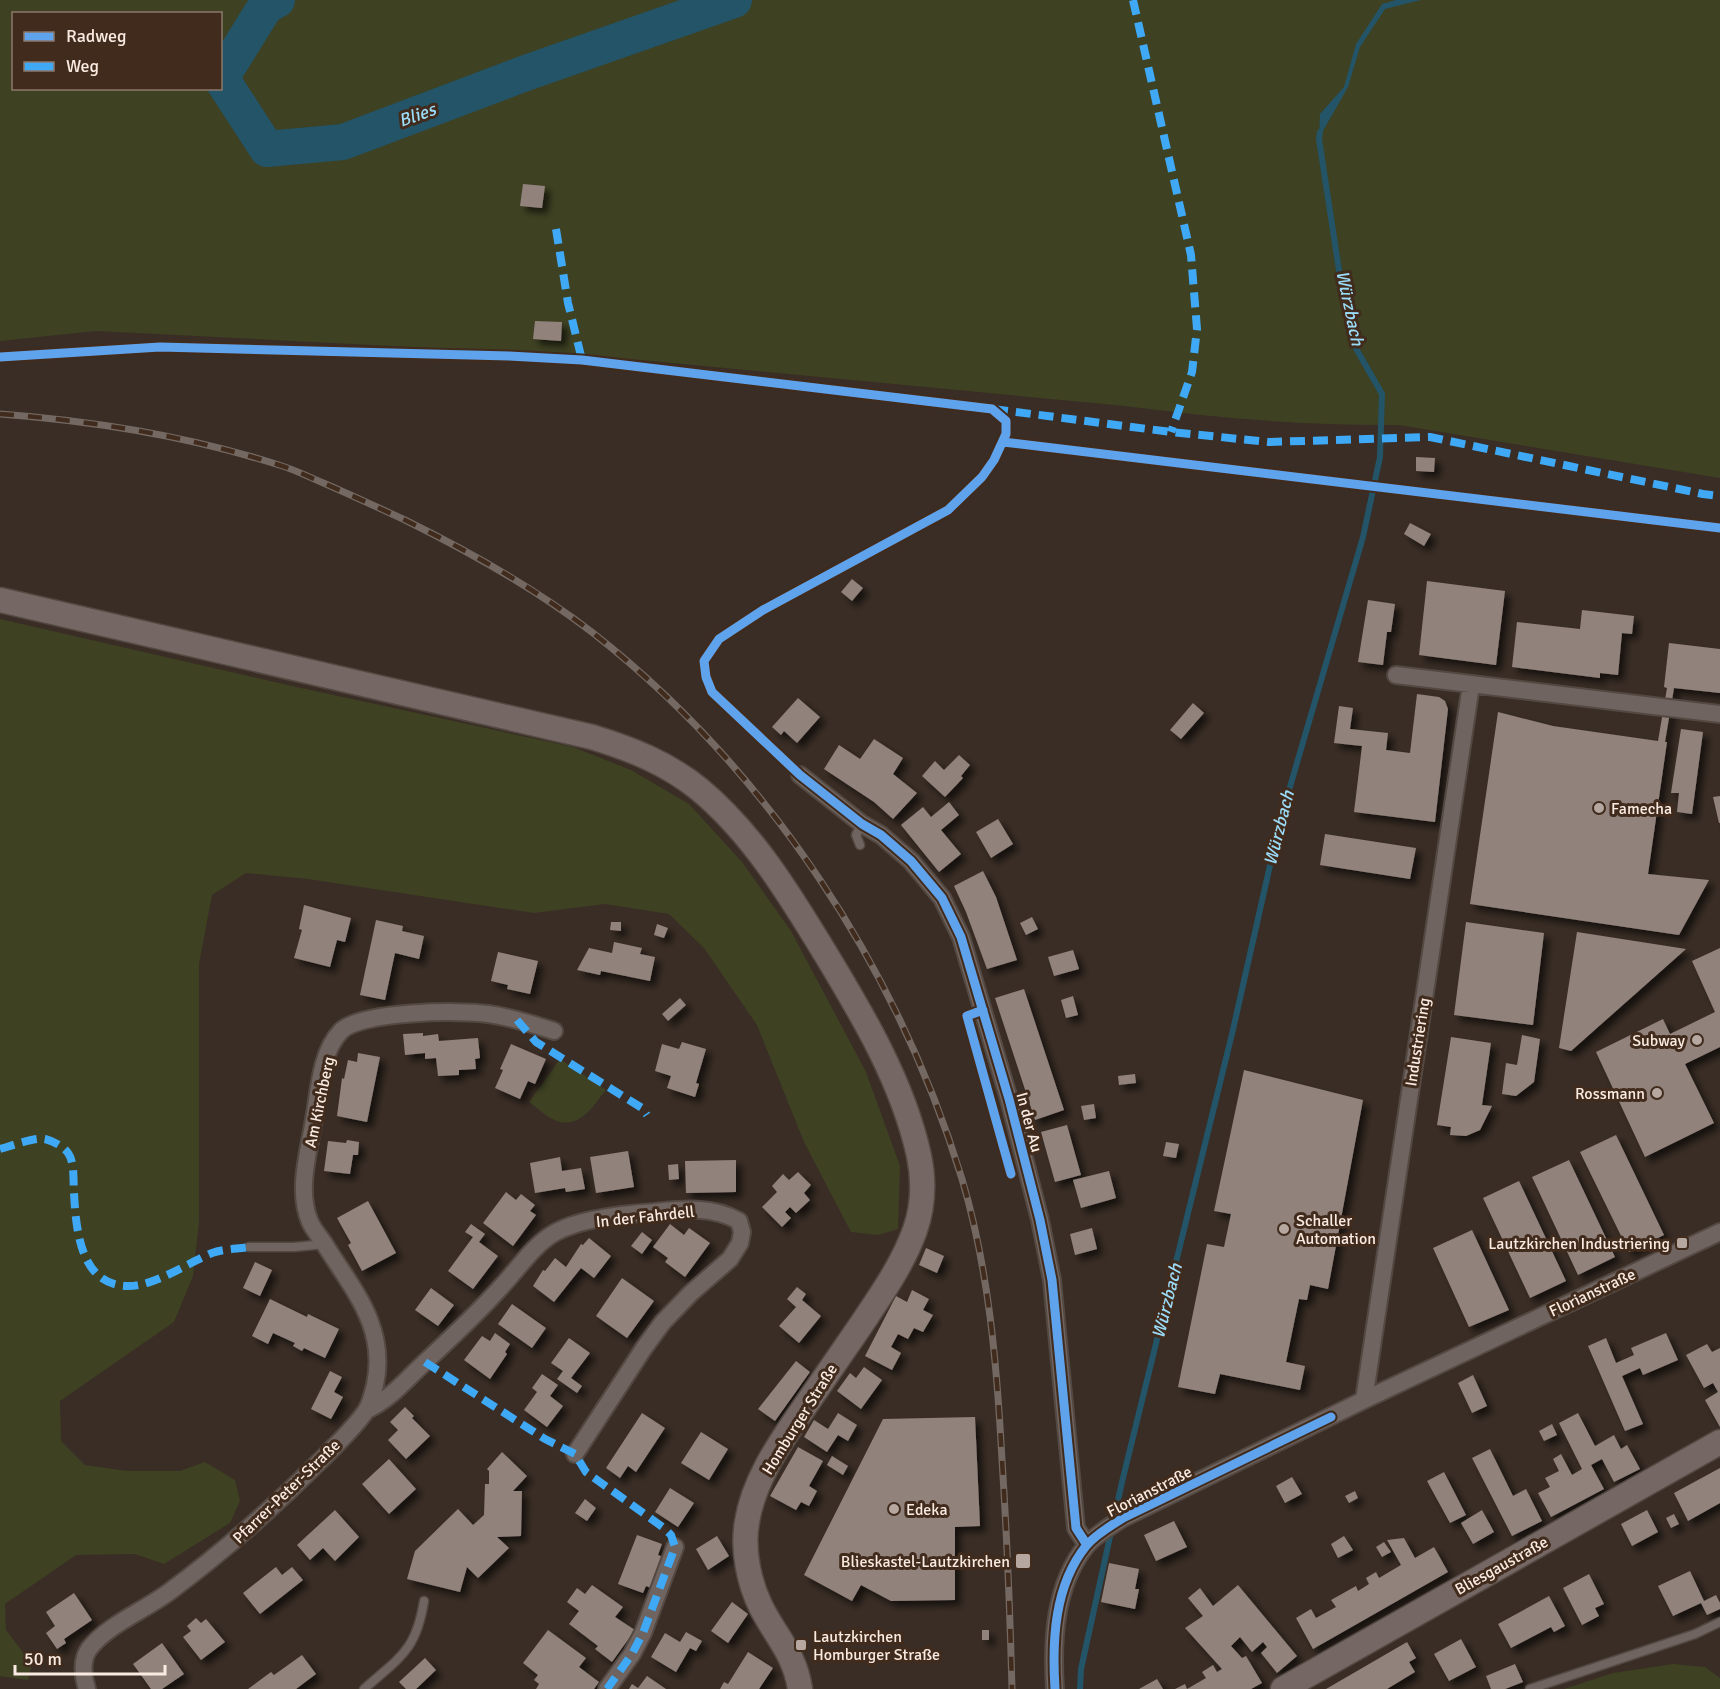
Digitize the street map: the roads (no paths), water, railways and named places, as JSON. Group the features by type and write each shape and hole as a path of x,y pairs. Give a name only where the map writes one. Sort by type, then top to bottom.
{"main road":[{"name":"Homburger Straße","path":"0,600 592,737 629,749 662,763 699,789 754,847 796,906 858,1008 893,1080 915,1141 922,1183 921,1207 915,1229 898,1268 782,1441 750,1504 746,1527 747,1556 753,1586 760,1605 793,1660 800,1689"},
{"name":"Bliesgaustraße","path":"1283,1689 1720,1442"}],"street":[{"path":"1396,675 1720,714"},
{"name":"Industriering","path":"1364,1400 1471,684"},
{"name":"In der Au","path":"800,775 911,861 942,898 961,937 1037,1209 1052,1280 1076,1528 1087,1545"},
{"name":"Am Kirchberg","path":"325,1244 310,1221 305,1201 304,1181 325,1061 332,1045 343,1030 360,1022 381,1018 463,1011 499,1016 554,1031"},
{"name":"In der Fahrdell","path":"367,1410 384,1402 451,1339 479,1312 543,1240 557,1231 605,1218 681,1209 727,1214 739,1221 742,1232 740,1243 730,1258 690,1293 663,1322 575,1454"},
{"name":"Florianstraße","path":"1055,1689 1053,1657 1060,1600 1071,1570 1087,1545 1123,1518 1364,1400 1720,1232"},
{"name":"Pfarrer-Peter-Straße","path":"87,1689 83,1663 88,1650 104,1634 168,1593 235,1540 301,1480 367,1410 379,1368 378,1349 372,1324 325,1244"},
{"path":"607,1689 644,1633 675,1547"}],"lane":[{"path":"860,844 856,835 862,824"},
{"path":"967,1016 983,1010"},
{"path":"249,1247 325,1244"},
{"path":"364,1689 407,1651 417,1635 424,1601"},
{"path":"1530,1689 1695,1634 1720,1622"}],"water":[{"path":"1396,0 1421,0 1385,9 1360,47 1348,87 1319,138 1320,114 1344,87 1356,44 1382,4"}],"waterway":[{"name":"Blies","path":"222,76 265,7 277,0"},
{"name":"Blies","path":"222,80 267,149 343,142 523,74 734,0"},
{"name":"Würzbach","path":"1080,1689 1081,1669 1122,1482 1232,1034 1280,821 1363,537 1380,457 1382,394 1354,345 1342,290 1319,139 1320,132"}],"railway":[{"path":"0,414 141,431 245,455 300,473 429,532 525,586 593,633 656,687 715,746 770,810 819,878 863,949 902,1024 935,1100 962,1179 979,1248 994,1354 1005,1517 1012,1689"}],"place":[{"name":"Famecha","path":"1599,808"},
{"name":"Subway","path":"1697,1040"},
{"name":"Rossmann","path":"1657,1093"},
{"name":"Schaller Automation","path":"1284,1229"},
{"name":"Lautzkirchen Industriering","path":"1682,1243"},
{"name":"Edeka","path":"894,1509"},
{"name":"Blieskastel-Lautzkirchen","path":"1023,1561"},
{"name":"Lautzkirchen Homburger Straße","path":"801,1645"}]}
